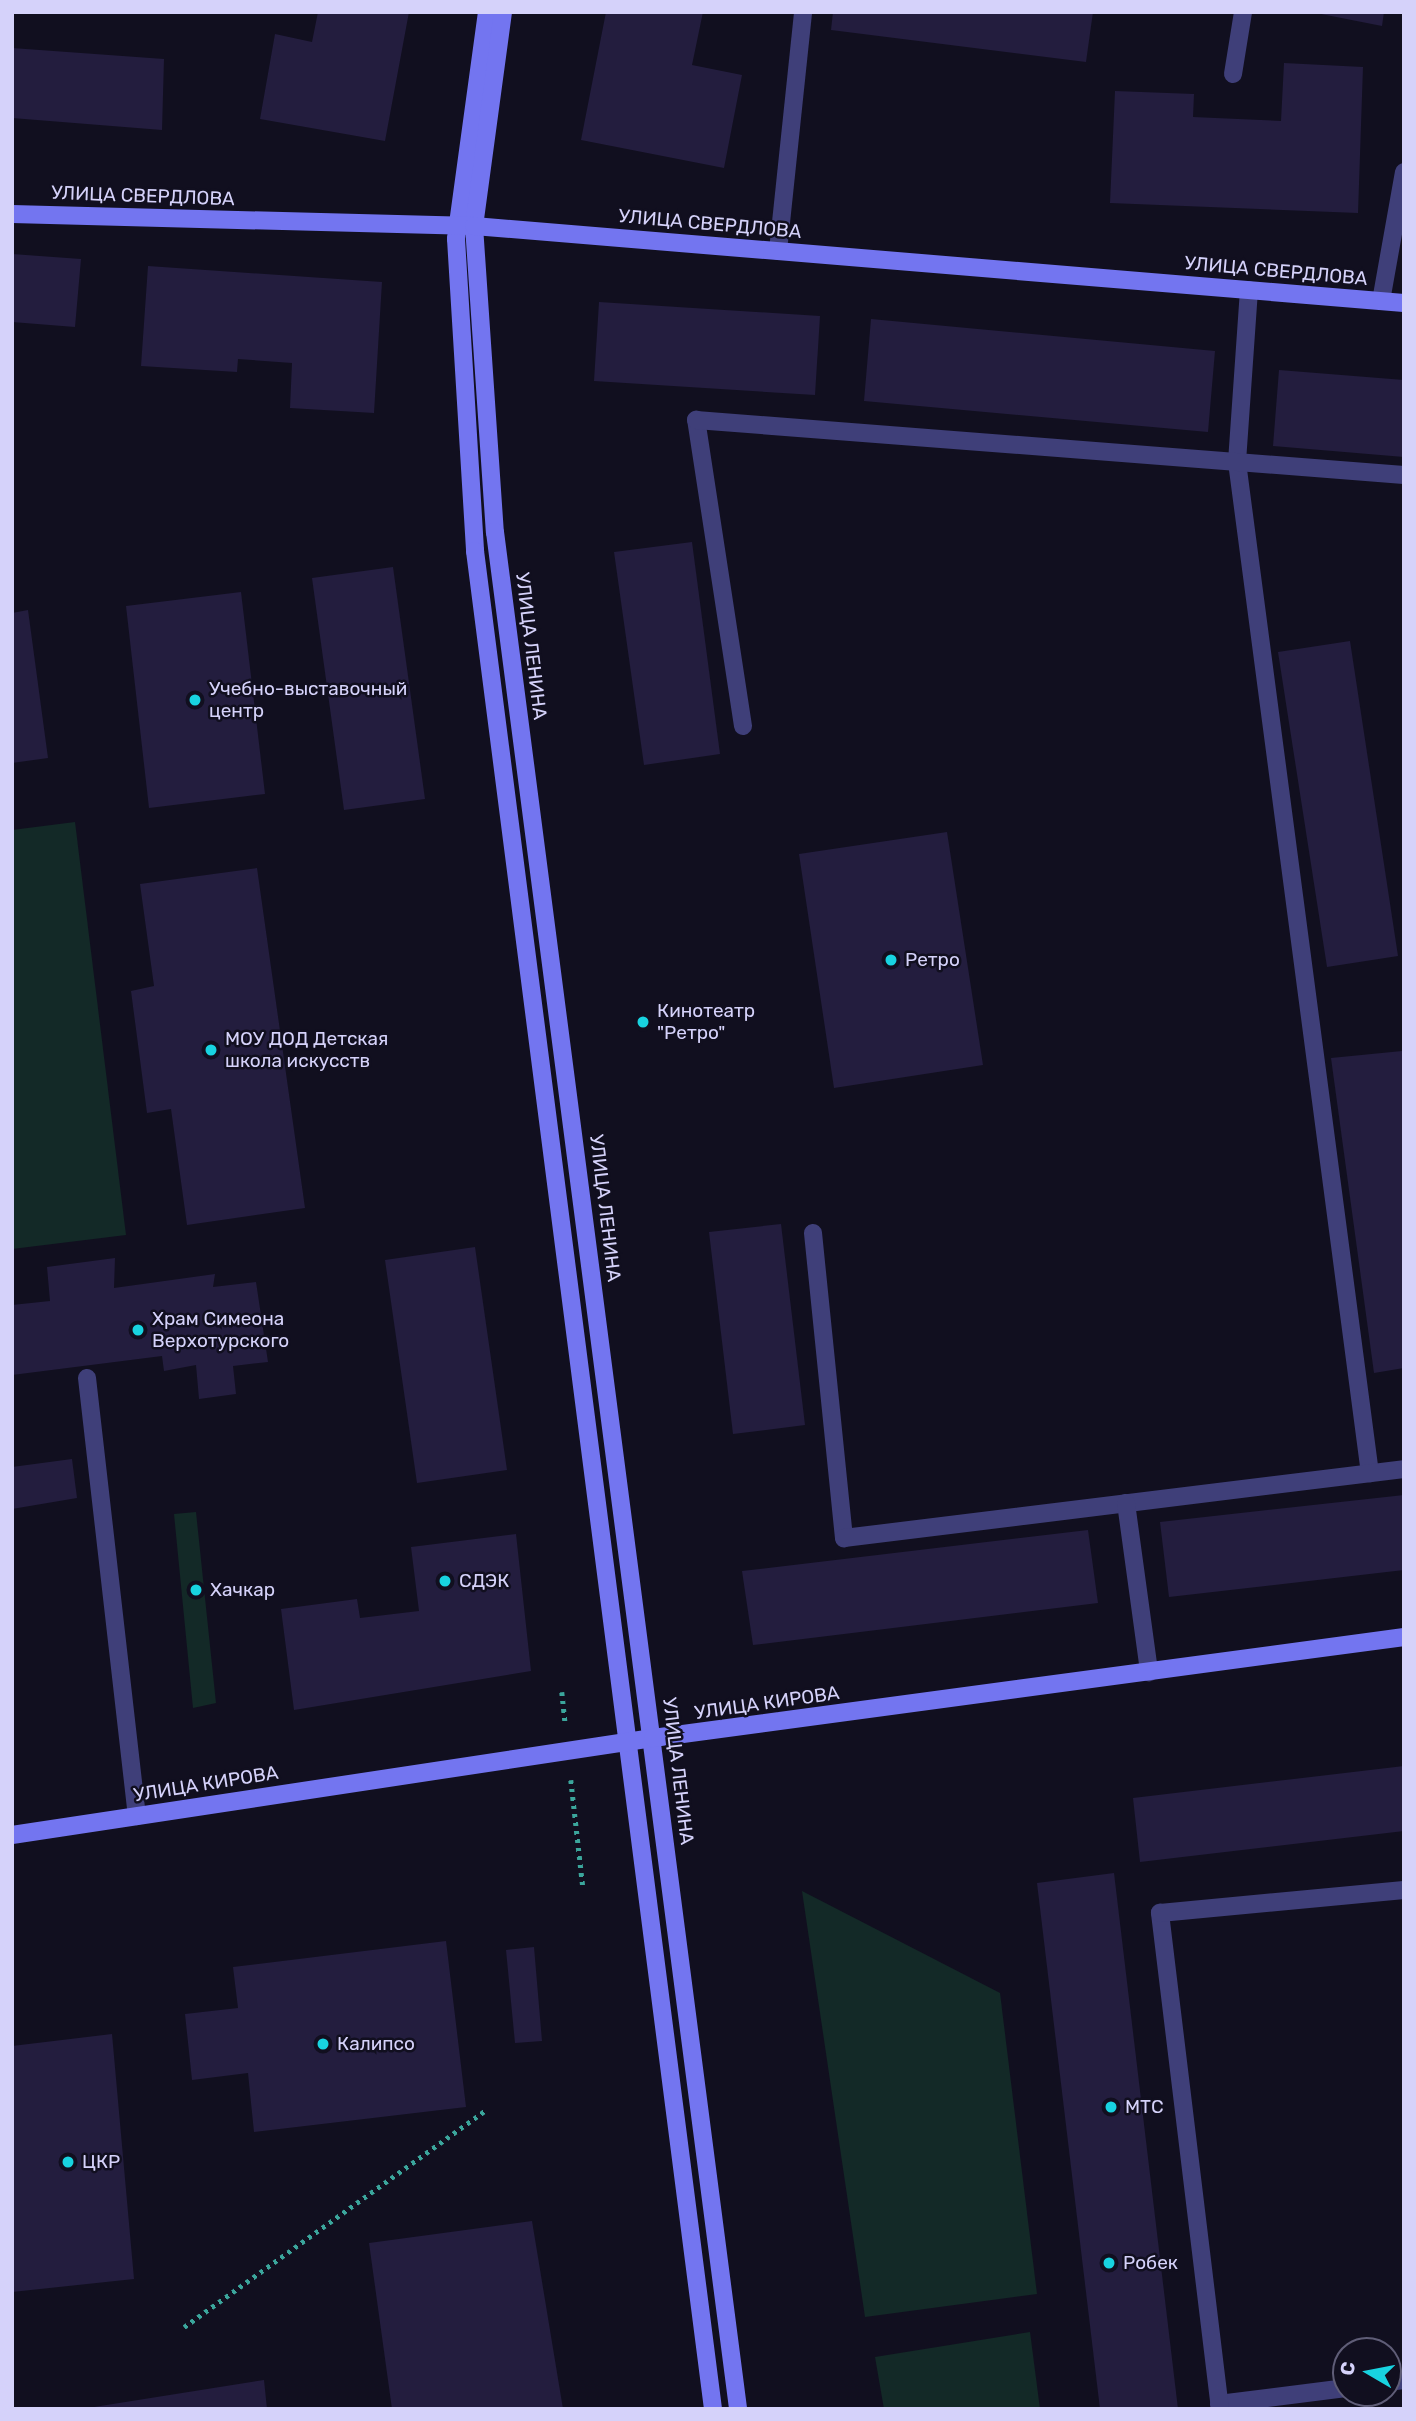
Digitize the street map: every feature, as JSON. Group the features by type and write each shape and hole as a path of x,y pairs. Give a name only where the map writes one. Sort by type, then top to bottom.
{"main road":[{"path":"487,12 466,226 475,551 713,2409"},
{"name":"УЛИЦА ЛЕНИНА","path":"503,12 466,226 495,532 738,2409"},
{"name":"УЛИЦА СВЕРДЛОВА","path":"12,214 466,226 1404,303"},
{"name":"УЛИЦА КИРОВА","path":"12,1835 653,1738 1404,1637"}],"street":[{"path":"778,251 803,12"},
{"path":"1233,74 1243,12"},
{"path":"1381,301 1404,172"},
{"path":"1249,290 1237,462 1370,1473"},
{"path":"743,726 696,420 1404,475"},
{"path":"813,1233 844,1538 1404,1469"},
{"path":"87,1378 137,1816"},
{"path":"1126,1503 1149,1672"},
{"path":"1332,2390 1220,2406 1160,1913 1404,1890"}],"path":[{"path":"562,1692 583,1887"},
{"path":"184,2327 485,2111"}],"green space":[{"path":"75,822 126,1235 12,1249 12,830"},
{"path":"196,1512 216,1703 193,1708 174,1514"},
{"path":"802,1891 1000,1993 1037,2294 865,2317"},
{"path":"1030,2332 1040,2409 884,2409 875,2357"}],"building":[{"path":"318,12 409,12 385,141 260,119 275,34 312,42"},
{"path":"606,12 703,12 692,65 742,75 724,168 581,140"},
{"path":"833,12 1093,12 1086,62 831,30"},
{"path":"1311,12 1384,12 1382,26"},
{"path":"12,48 164,59 162,130 12,118"},
{"path":"1284,63 1363,67 1358,213 1110,203 1115,91 1194,94 1193,117 1281,121"},
{"path":"12,254 81,259 75,327 12,322"},
{"path":"148,266 382,282 374,413 290,408 292,363 238,359 237,372 141,366"},
{"path":"599,302 820,316 815,395 594,381"},
{"path":"871,319 1215,351 1208,432 864,401"},
{"path":"1279,370 1404,380 1404,457 1273,446"},
{"path":"692,542 720,754 644,765 614,552"},
{"path":"393,567 425,799 344,810 312,578"},
{"name":"Учебно-выставочный центр","path":"241,592 265,794 149,808 126,606"},
{"path":"28,610 48,758 12,763 12,613"},
{"path":"1350,641 1398,956 1327,967 1278,652"},
{"name":"Ретро","path":"947,832 983,1065 834,1088 799,854"},
{"name":"МОУ ДОД Детская школа искусств","path":"257,868 305,1208 187,1225 171,1109 147,1113 131,991 154,986 140,884"},
{"path":"1402,1051 1404,1368 1374,1373 1331,1058"},
{"path":"781,1224 805,1425 733,1434 709,1232"},
{"path":"475,1247 507,1470 417,1483 385,1260"},
{"name":"Храм Симеона Верхотурского","path":"115,1258 114,1288 215,1274 213,1287 256,1282 268,1362 233,1366 236,1394 199,1399 196,1365 164,1371 162,1356 12,1375 12,1305 50,1301 47,1267"},
{"path":"72,1459 77,1498 12,1509 12,1467"},
{"path":"1404,1495 1404,1570 1169,1597 1160,1522"},
{"path":"1088,1530 1098,1603 753,1645 742,1571"},
{"path":"516,1534 531,1671 294,1710 281,1609 357,1599 360,1618 419,1611 411,1547"},
{"path":"1404,1766 1404,1831 1140,1862 1133,1798"},
{"path":"1114,1873 1178,2409 1100,2409 1037,1883"},
{"name":"Калипсо","path":"446,1941 466,2107 254,2132 248,2073 192,2080 185,2014 238,2008 233,1967"},
{"path":"534,1947 542,2041 515,2043 506,1950"},
{"name":"ЦКР","path":"112,2034 134,2279 12,2292 12,2046"},
{"path":"532,2221 563,2409 392,2409 369,2243"},
{"path":"264,2380 267,2409 94,2407"}],"place":[{"name":"Учебно-выставочный центр","path":"195,700"},
{"name":"Ретро","path":"891,960"},
{"name":"Кинотеатр \"Ретро\"","path":"643,1022"},
{"name":"МОУ ДОД Детская школа искусств","path":"211,1050"},
{"name":"Храм Симеона Верхотурского","path":"138,1330"},
{"name":"СДЭК","path":"445,1581"},
{"name":"Хачкар","path":"196,1590"},
{"name":"Калипсо","path":"323,2044"},
{"name":"МТС","path":"1111,2107"},
{"name":"ЦКР","path":"68,2162"},
{"name":"Робек","path":"1109,2263"}]}
